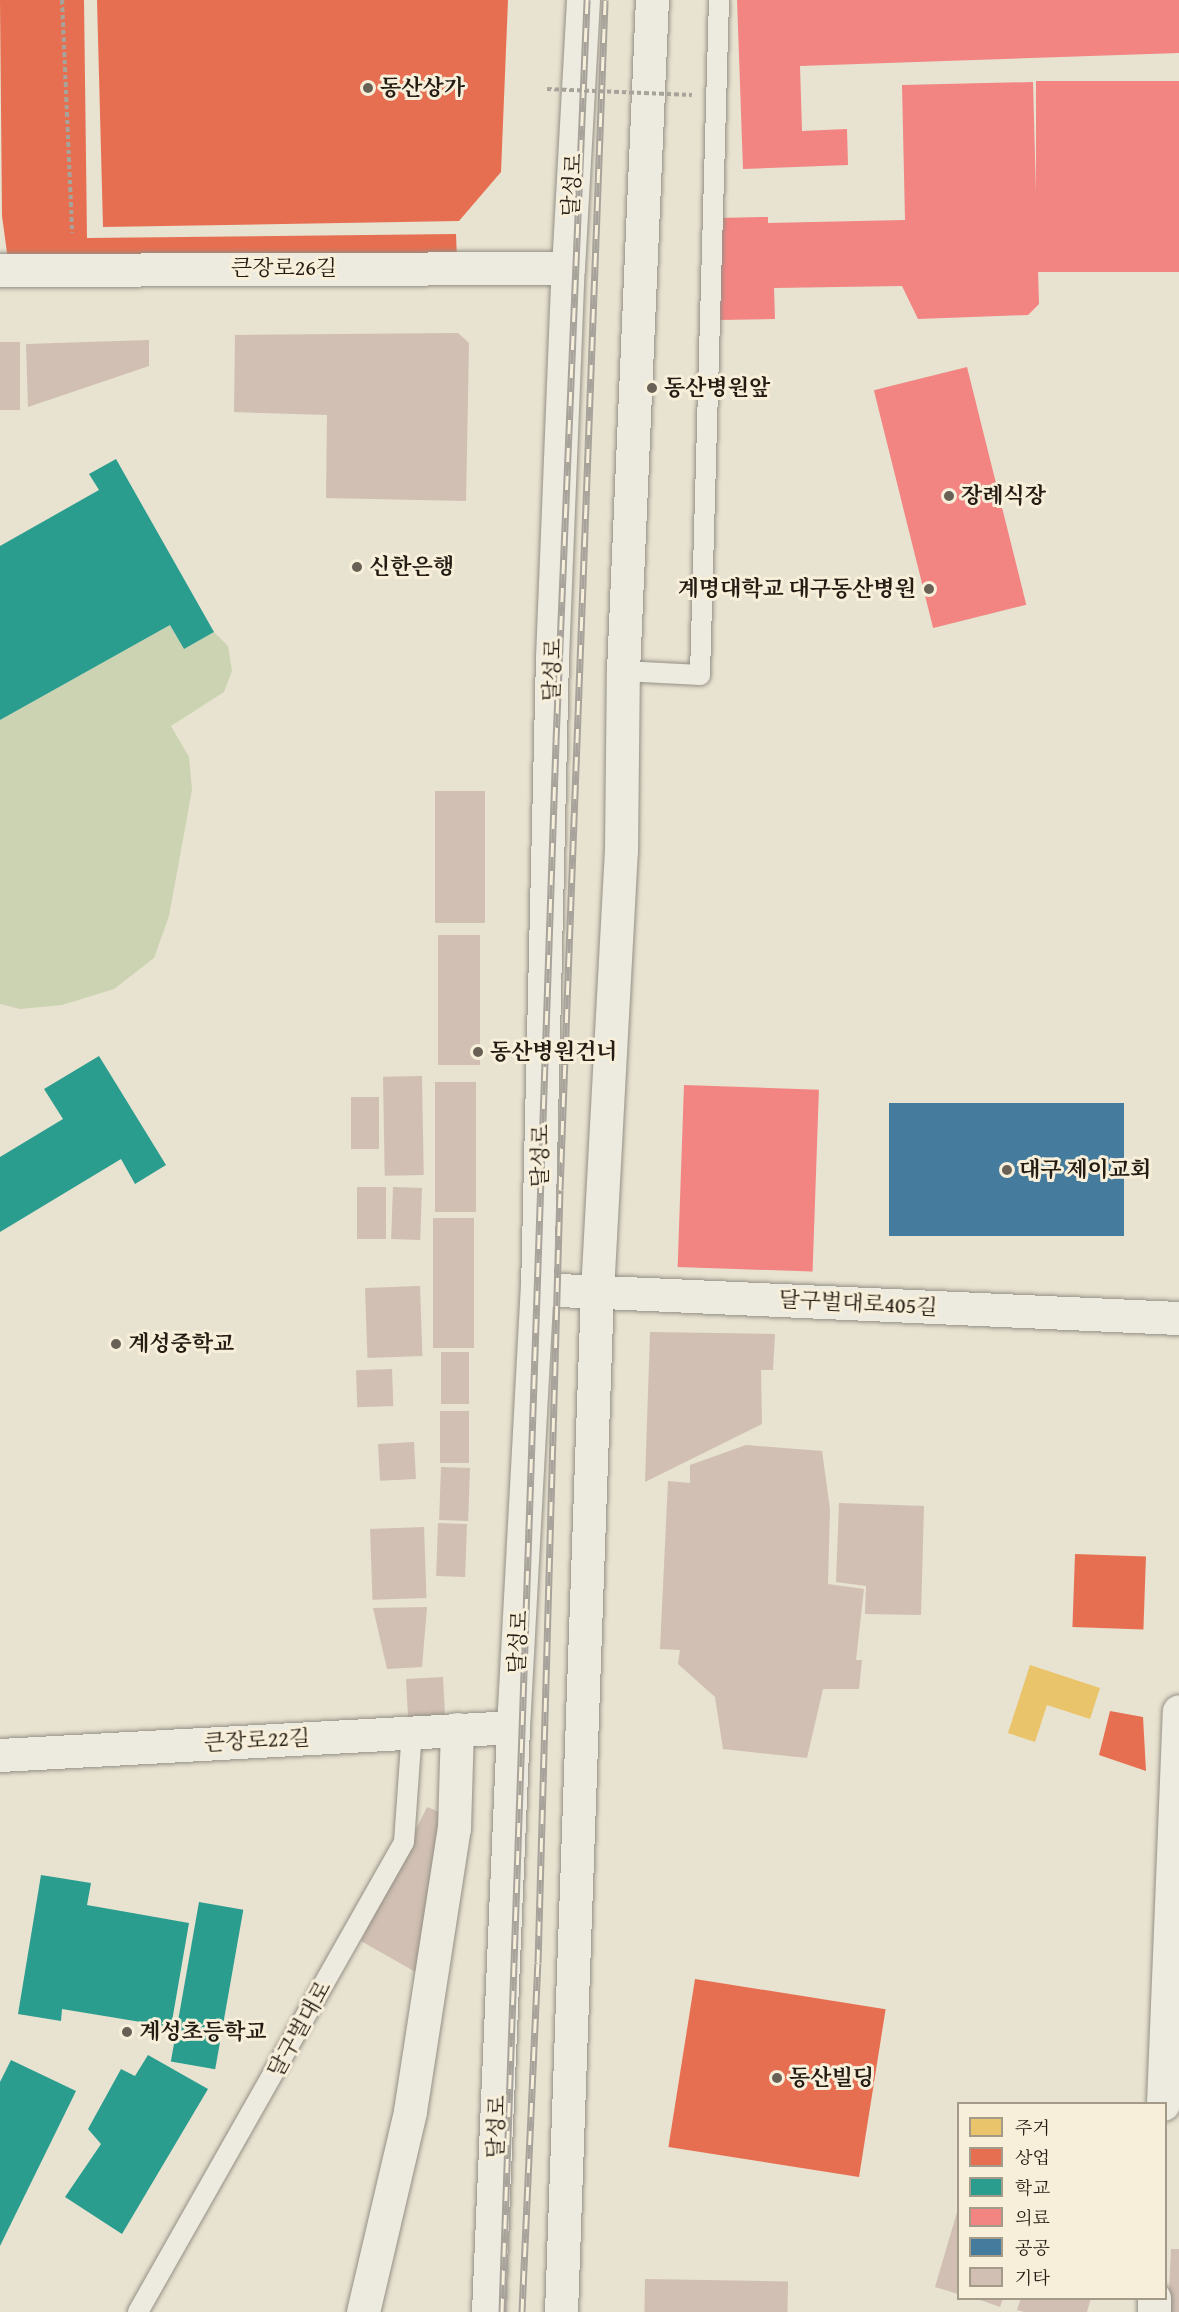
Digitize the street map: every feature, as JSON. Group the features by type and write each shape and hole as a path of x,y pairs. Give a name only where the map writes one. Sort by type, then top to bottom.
{"main road":[{"name":"달성로","path":"488,2312 513,1727 537,1289 552,658 568,268 583,0"},
{"path":"561,2312 597,1292 621,851 623,671 652,0"},
{"name":"큰장로26길","path":"0,270 568,268"},
{"name":"달구벌대로405길","path":"537,1289 1179,1318"},
{"path":"1163,2102 1179,1711"},
{"name":"큰장로22길","path":"0,1755 513,1727"},
{"path":"363,2312 410,2111 454,1828 457,1729"}],"lane":[{"path":"623,671 700,675 718,0"},
{"name":"달구벌대로","path":"138,2312 404,1842 412,1731"}],"path":[{"path":"62,0 73,268"},
{"path":"547,88 692,95"}],"green space":[{"path":"170,625 184,649 214,632 228,646 232,671 224,692 171,726 189,757 192,790 169,916 154,958 114,989 62,1005 20,1009 0,1004 0,720"}],"building: 주거":[{"path":"1030,1665 1100,1688 1090,1719 1047,1705 1035,1742 1008,1733"}],"building: 상업":[{"path":"0,0 84,0 87,238 456,234 457,260 8,260 2,216"},
{"path":"97,0 508,0 501,172 459,221 103,227"},
{"path":"1075,1554 1146,1556 1143,1629 1072,1627"},
{"path":"1110,1711 1143,1717 1146,1771 1099,1755"},
{"name":"동산빌딩","path":"695,1979 886,2009 859,2177 668,2147"}],"building: 학교":[{"path":"116,459 214,632 184,649 170,625 0,720 0,546 99,490 89,474"},
{"path":"99,1056 166,1165 135,1184 121,1159 0,1232 0,1157 63,1119 44,1089"},
{"path":"41,1875 91,1883 87,1905 189,1923 171,2027 62,2009 61,2021 18,2014"},
{"path":"199,1902 243,1910 215,2069 171,2062"},
{"path":"148,2055 208,2089 122,2234 65,2197 101,2144 88,2129 121,2069 135,2076"},
{"path":"11,2060 76,2091 0,2246 0,2082"}],"building: 의료":[{"path":"737,0 1179,0 1179,53 800,66 802,131 847,129 848,165 743,169"},
{"path":"1036,81 1179,81 1179,272 1036,272"},
{"path":"1033,82 1039,304 1028,315 918,319 902,286 774,288 775,319 718,320 717,218 768,217 768,223 905,220 902,85"},
{"name":"장례식장","path":"967,367 1026,605 933,628 874,390"},
{"path":"684,1085 819,1090 813,1272 678,1267"}],"building: 공공":[{"name":"대구 제이교회","path":"889,1103 1124,1103 1124,1236 889,1236"}],"building: 기타":[{"path":"458,333 469,343 466,501 326,498 327,415 234,412 235,335"},
{"path":"149,340 149,366 28,407 26,344"},
{"path":"0,342 20,342 20,410 0,410"},
{"path":"435,791 485,791 485,923 435,923"},
{"path":"438,935 480,935 480,1065 438,1065"},
{"path":"422,1076 424,1175 385,1176 383,1077"},
{"path":"435,1082 476,1082 476,1212 435,1212"},
{"path":"351,1097 379,1097 379,1149 351,1149"},
{"path":"357,1187 386,1187 386,1239 357,1239"},
{"path":"393,1187 422,1188 420,1240 391,1239"},
{"path":"433,1218 474,1218 474,1348 433,1348"},
{"path":"420,1286 422,1356 367,1358 365,1288"},
{"path":"650,1332 775,1334 773,1370 761,1370 762,1424 645,1482"},
{"path":"441,1352 469,1352 469,1404 441,1404"},
{"path":"392,1369 393,1406 357,1407 356,1370"},
{"path":"440,1411 469,1411 469,1463 440,1463"},
{"path":"414,1442 416,1479 380,1481 378,1444"},
{"path":"746,1445 822,1451 830,1509 828,1584 864,1589 856,1660 862,1660 859,1689 823,1689 807,1758 723,1749 715,1697 678,1664 680,1650 660,1649 668,1481 690,1483 690,1465"},
{"path":"441,1467 470,1468 468,1521 439,1520"},
{"path":"839,1503 924,1506 921,1615 865,1614 866,1586 836,1582"},
{"path":"438,1523 467,1524 465,1577 436,1576"},
{"path":"424,1527 426,1598 373,1600 370,1529"},
{"path":"427,1607 422,1667 387,1669 373,1608"},
{"path":"443,1677 445,1715 408,1717 406,1679"},
{"path":"427,1807 444,1814 419,1974 361,1941"},
{"path":"957,2212 957,2294 935,2287"},
{"path":"1171,2249 1179,2249 1179,2312 1168,2312"},
{"path":"645,2279 788,2281 787,2312 644,2312"},
{"path":"981,2300 1002,2300 1000,2307"},
{"path":"1020,2300 1090,2300 1087,2312 1017,2310"}],"railway":[{"path":"502,2312 556,741 587,0"},
{"path":"522,2312 538,1963 560,1190 605,0"}],"place":[{"name":"동산상가","path":"368,88"},
{"name":"동산병원앞","path":"652,388"},
{"name":"장례식장","path":"949,496"},
{"name":"신한은행","path":"357,567"},
{"name":"계명대학교 대구동산병원","path":"929,589"},
{"name":"동산병원건너","path":"478,1052"},
{"name":"대구 제이교회","path":"1007,1170"},
{"name":"계성중학교","path":"116,1344"},
{"name":"계성초등학교","path":"127,2032"},
{"name":"동산빌딩","path":"777,2078"}]}
